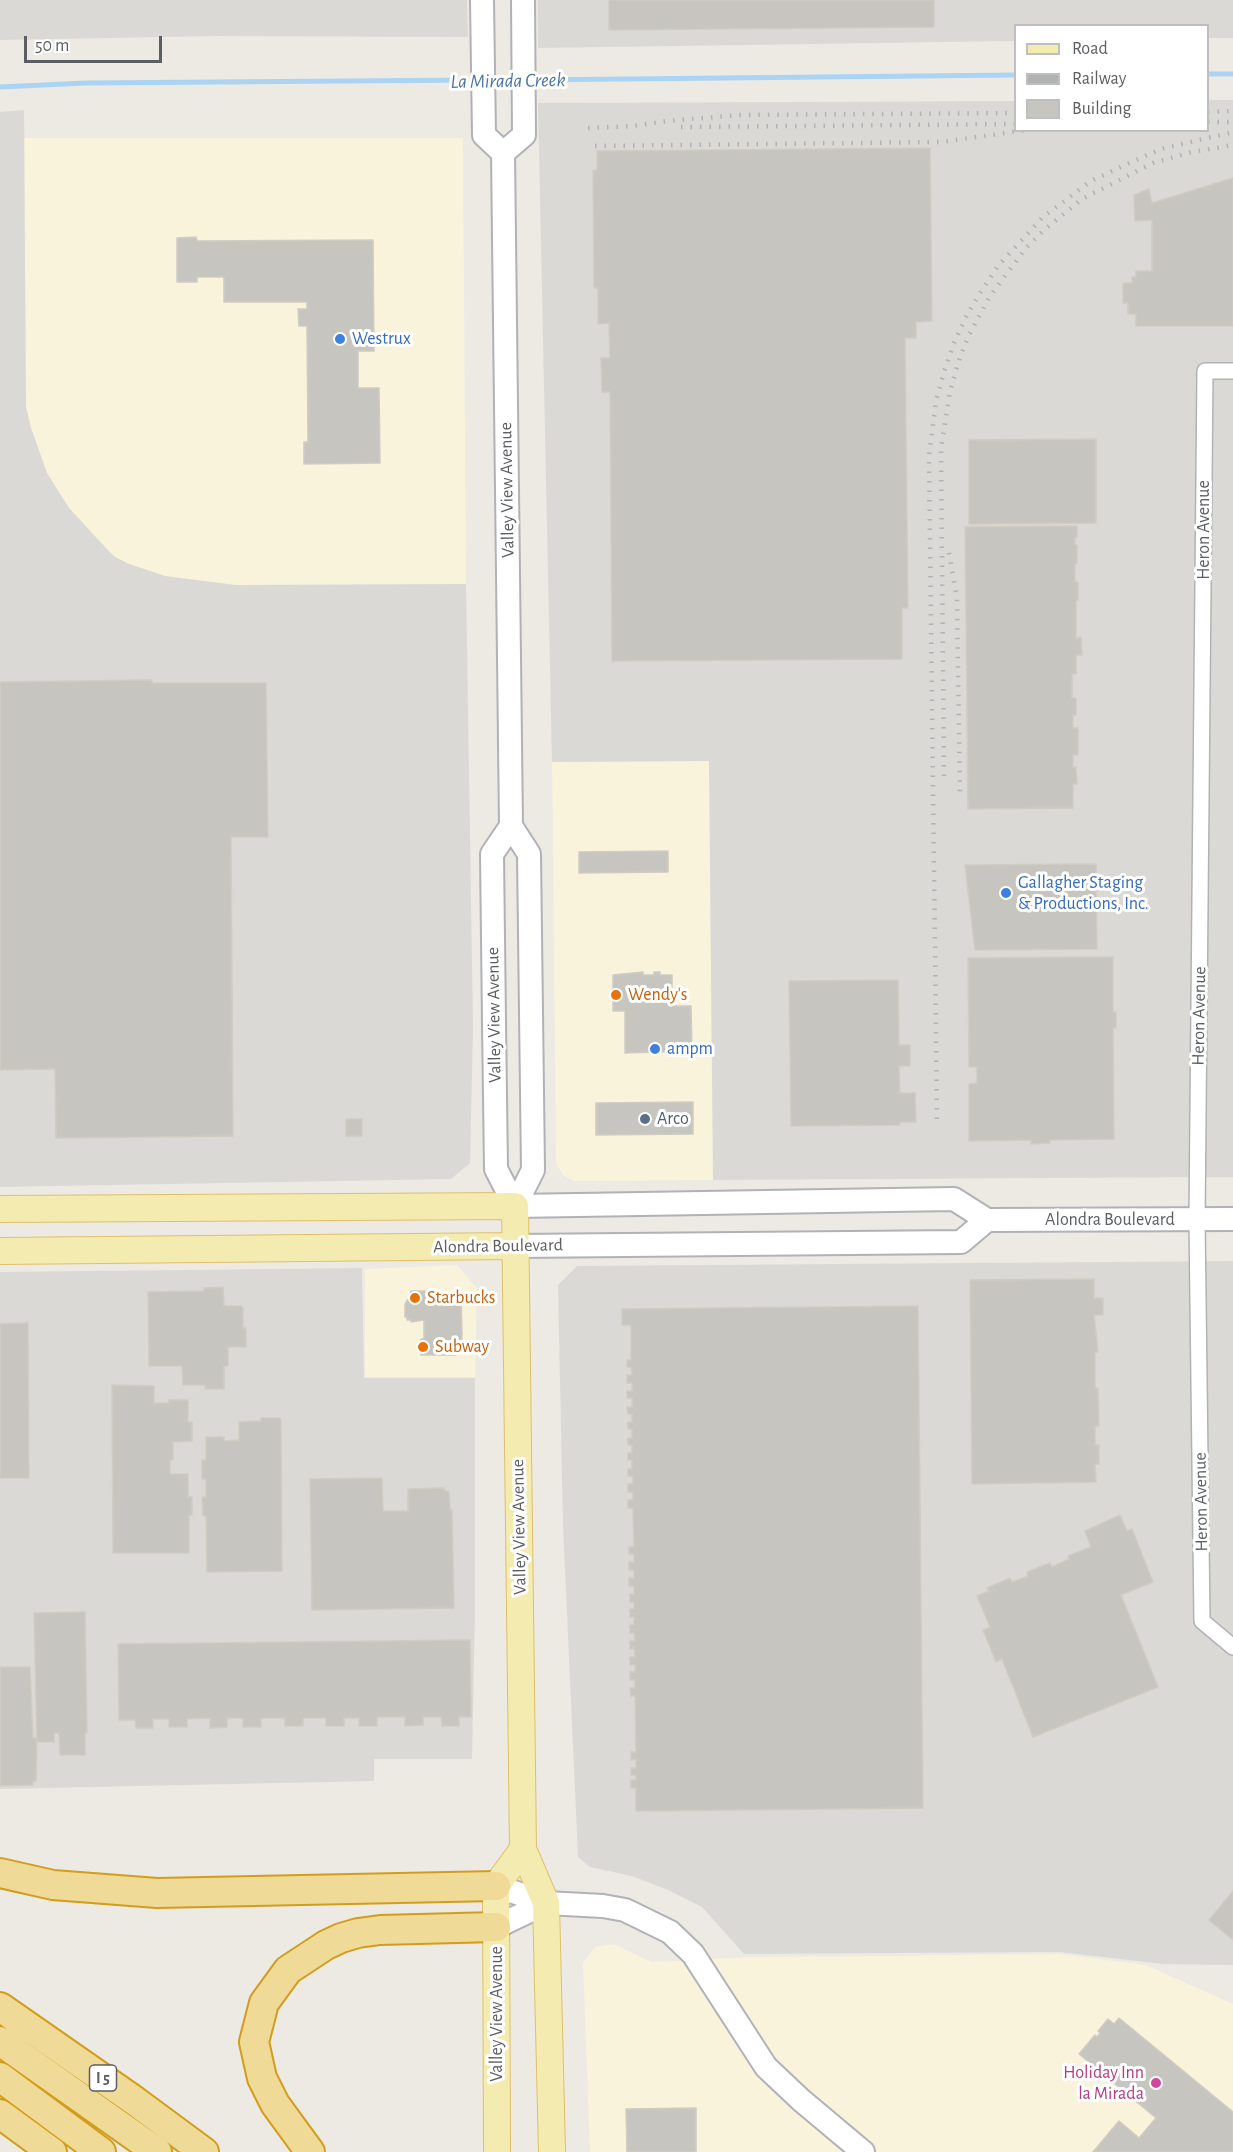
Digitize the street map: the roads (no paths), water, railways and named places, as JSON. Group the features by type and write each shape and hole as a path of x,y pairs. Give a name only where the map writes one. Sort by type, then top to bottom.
{"highway":[{"path":"0,1873 53,1885 157,1893 496,1886"},
{"path":"310,2152 275,2104 262,2078 254,2042 264,2003 288,1970 326,1945 358,1934 380,1930 496,1927"},
{"name":"I 5","path":"0,2007 204,2152"},
{"path":"0,2041 157,2152"},
{"path":"0,2077 101,2152"},
{"path":"0,2114 52,2152"}],"main road":[{"path":"482,0 484,135 503,153 524,135 523,0"},
{"name":"Valley View Avenue","path":"503,153 511,826 529,854 533,1170 515,1206 523,1849 546,1903 552,2152"},
{"name":"Valley View Avenue","path":"511,826 492,854 496,1169 515,1206"},
{"path":"0,1209 515,1206 954,1199 987,1220"},
{"name":"Alondra Boulevard","path":"0,1251 961,1242 987,1220 1233,1220"},
{"path":"523,1849 496,1886 546,1903 603,1906 625,1910 670,1932 693,1954 766,2067 863,2152"},
{"name":"Valley View Avenue","path":"496,1886 497,2142"},
{"path":"496,1927 546,1903"}],"street":[{"name":"Heron Avenue","path":"1233,371 1205,371 1197,1220 1202,1621 1233,1647"}],"waterway":[{"name":"La Mirada Creek","path":"1209,74 1233,74"},
{"name":"La Mirada Creek","path":"528,80 1014,75"},
{"name":"La Mirada Creek","path":"0,87 86,83 477,80"},
{"name":"La Mirada Creek","path":"489,80 519,80"}],"railway":[{"path":"1209,112 1233,111"},
{"path":"588,128 633,126 740,115 1014,113"},
{"path":"1209,122 1233,122"},
{"path":"681,127 1014,124"},
{"path":"595,146 941,142 1014,132"},
{"path":"937,1119 929,455 936,401 944,372 954,343 978,296 998,266 1043,217 1091,181 1127,164 1161,149 1233,132"},
{"path":"944,776 941,448 950,391 969,335 990,296 1026,248 1082,199 1153,163 1192,152 1233,145"},
{"path":"949,553 957,599 960,798"}],"place":[{"name":"Westrux","path":"340,339"},
{"name":"Gallagher Staging & Productions, Inc.","path":"1006,893"},
{"name":"Wendy's","path":"616,995"},
{"name":"ampm","path":"655,1049"},
{"name":"Arco","path":"645,1119"},
{"name":"Starbucks","path":"415,1298"},
{"name":"Subway","path":"423,1347"},
{"name":"Holiday Inn la Mirada","path":"1156,2083"}]}
